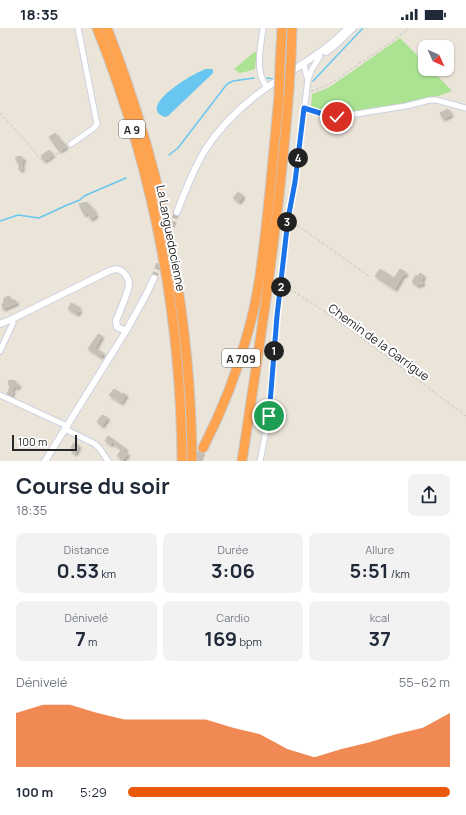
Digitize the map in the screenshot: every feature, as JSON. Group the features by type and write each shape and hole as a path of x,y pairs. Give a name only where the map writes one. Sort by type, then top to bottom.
{"highway":[{"name":"La Languedocienne","path":"97,28 119,86 134,134 146,175 157,224 169,292 177,351 181,407 182,461"},
{"name":"La Languedocienne","path":"107,28 122,67 142,129 154,170 167,228 179,293 185,339 192,461"},
{"name":"A 709","path":"204,448 233,382 244,348 259,283 273,162 279,95 282,28"},
{"name":"A 709","path":"242,461 274,244 283,166 292,28"}],"street":[{"path":"71,144 94,128 97,124 78,28"},
{"path":"263,28 259,73 269,86"},
{"path":"177,212 190,178 205,150 238,111 269,86 306,62 348,28"},
{"path":"306,62 320,56 354,28"},
{"path":"260,461 269,416 277,316 288,219 295,182 308,79 320,56"},
{"path":"306,62 306,74 308,79"},
{"path":"304,108 337,117 406,106 430,100 436,100 466,108"},
{"path":"0,324 116,269 124,273 128,278 128,289 116,322 117,327 126,331"},
{"path":"45,461 119,343 146,296 154,278"},
{"path":"0,351 13,323 12,319"},
{"path":"0,395 95,444 108,461"}],"path":[{"path":"307,91 319,90 333,82 409,28"},
{"path":"0,114 25,139 44,162 71,144"},
{"path":"288,219 370,277"},
{"name":"Chemin de la Garrigue","path":"281,284 363,340 466,416"}],"green space":[{"path":"400,38 418,56 418,76 438,76 452,91 396,107 334,115 311,107 312,94 328,88"},
{"path":"257,50 255,69 240,73 234,69"}],"water":[{"path":"206,69 212,69 213,73 168,116 165,117 158,112 157,106 170,90 191,76"}],"building":[{"path":"448,109 451,115 443,119 440,113"},
{"path":"55,133 66,147 59,151 49,137"},
{"path":"49,150 53,155 44,161 41,156"},
{"path":"21,156 24,160 22,161 22,170 19,170 19,164 15,158"},
{"path":"238,192 243,196 239,202 233,198"},
{"path":"87,202 89,208 92,207 96,216 90,219 88,213 84,215 79,204"},
{"path":"380,269 394,278 400,269 406,273 404,276 403,275 395,289 375,276"},
{"path":"420,273 424,276 421,281 423,282 418,286 412,282 416,275 418,276"},
{"path":"9,296 11,301 15,300 17,303 3,309 2,304 4,303 4,298"},
{"path":"71,303 79,307 77,309 80,310 77,314 68,309"},
{"path":"98,334 102,336 95,348 103,353 101,357 88,349"},
{"path":"9,380 15,381 19,385 17,388 14,386 11,396 7,394 10,387 8,383"},
{"path":"114,389 126,395 121,403 109,395"},
{"path":"102,415 108,418 102,426 97,422"},
{"path":"108,436 126,449 124,451 128,454 123,460 117,456 121,450 112,442 111,445 105,441"},
{"path":"74,443 79,446 75,454 71,451 71,447"}],"waterway":[{"path":"313,81 363,28"},
{"path":"169,155 178,148 227,84 233,81 254,78"},
{"path":"267,78 274,79"},
{"path":"0,221 18,215 39,218 126,178"}],"tunnel":[{"path":"154,278 177,212"},
{"path":"198,461 203,448"}],"route":[{"path":"269,416 277,316 288,219 295,182 304,108 337,117"}]}
